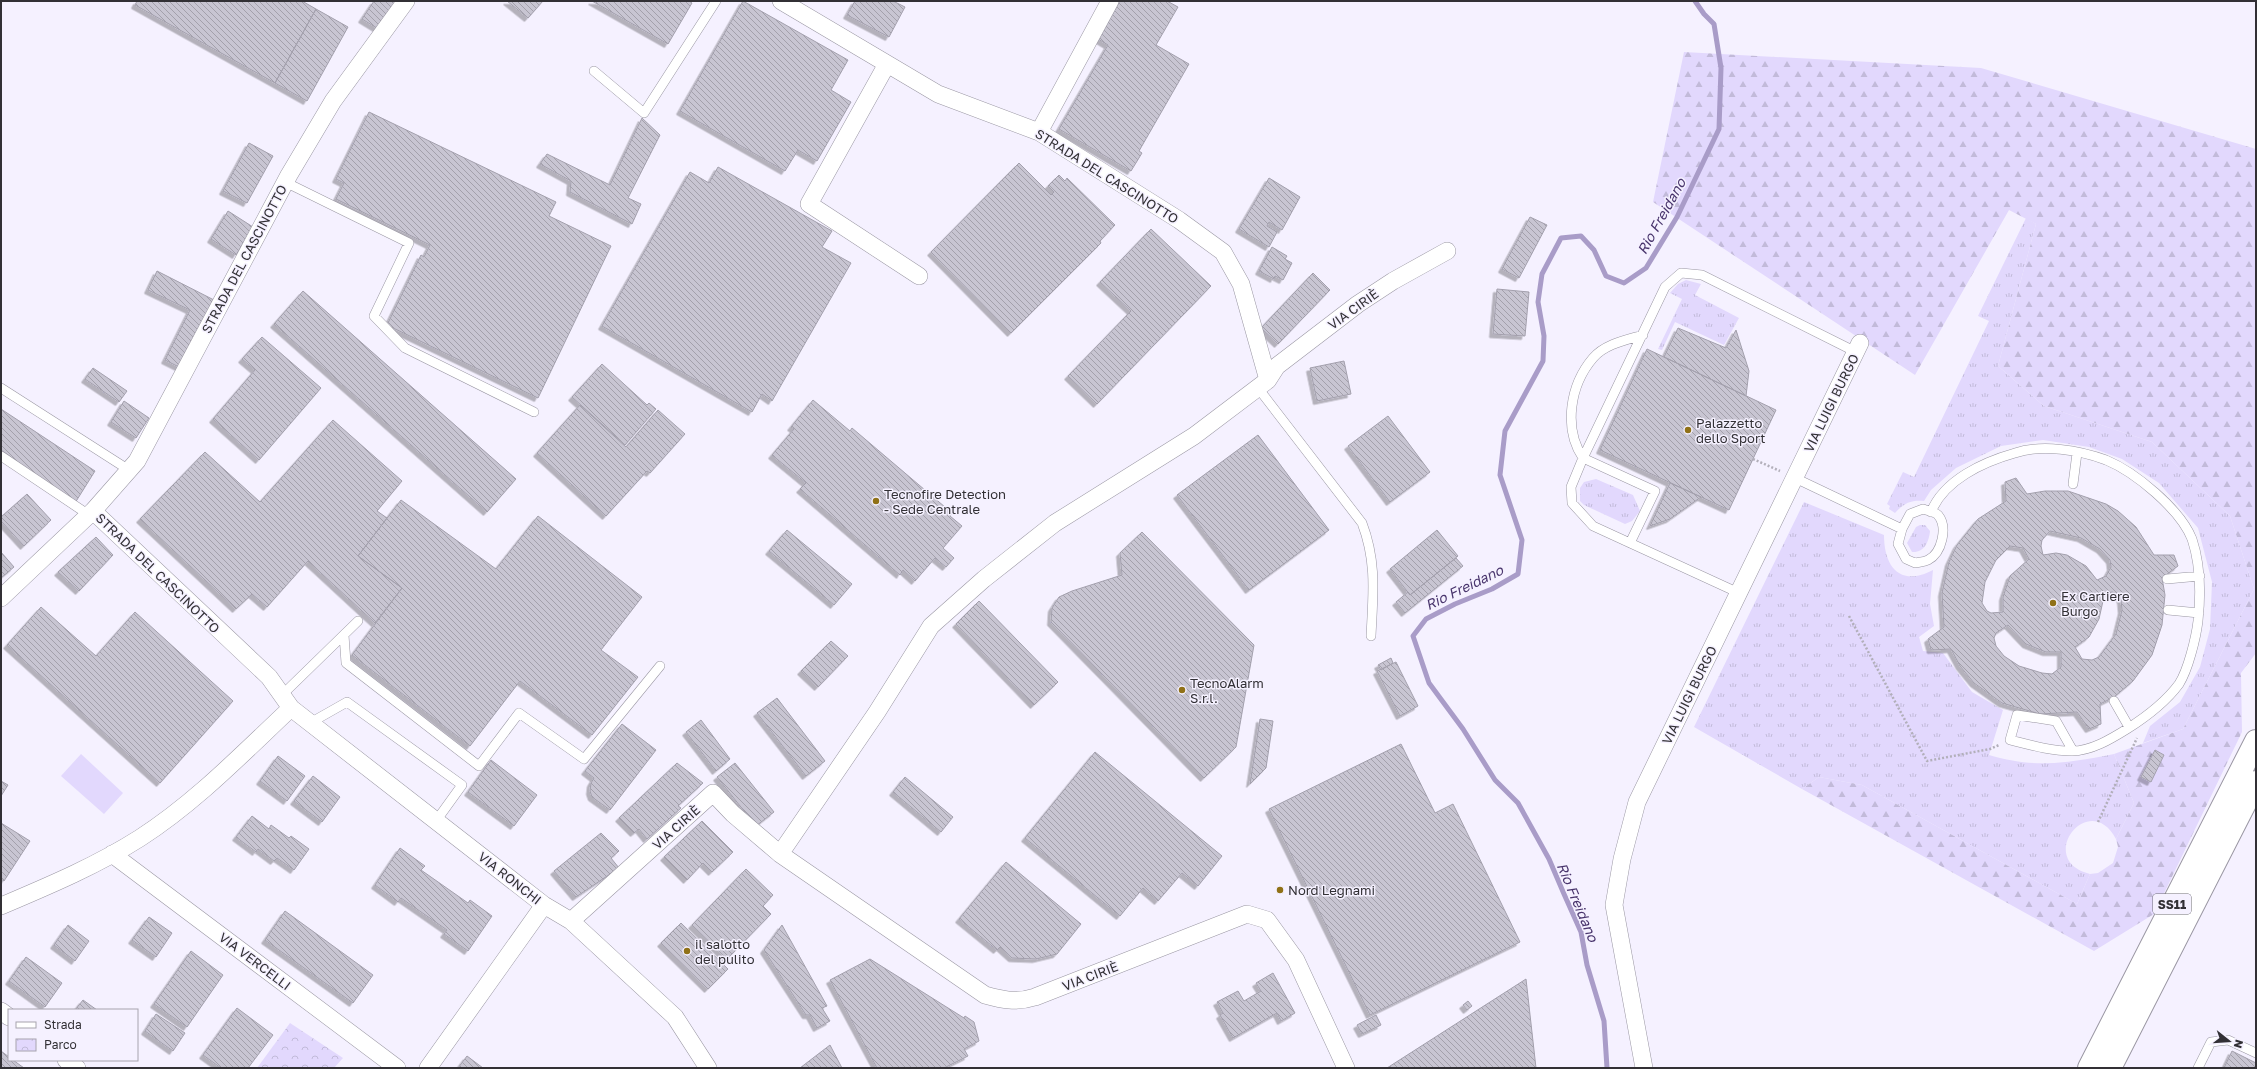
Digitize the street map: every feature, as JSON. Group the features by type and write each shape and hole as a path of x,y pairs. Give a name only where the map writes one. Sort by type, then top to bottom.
{"highway":[{"name":"SS11","path":"2089,1068 2256,741"},
{"name":"SS11","path":"2110,1068 2256,782"}],"street":[{"name":"STRADA DEL CASCINOTTO","path":"286,702 269,677 91,513 137,461 285,182 333,101 406,1"},
{"name":"STRADA DEL CASCINOTTO","path":"781,1 938,94 1039,132 1179,220 1223,252 1241,284 1263,384"},
{"path":"1039,132 1110,1"},
{"path":"887,64 809,204 919,276"},
{"name":"VIA CIRIÈ","path":"780,854 878,712 931,626 984,579 1055,523 1194,436 1263,384 1277,366 1358,304 1393,281 1447,251"},
{"name":"VIA LUIGI BURGO","path":"1644,1068 1614,905 1622,859 1636,802 1858,347"},
{"path":"1,598 91,513"},
{"path":"1,906 82,871 140,838 197,796 286,702"},
{"name":"VIA RONCHI","path":"286,702 310,723 544,905 571,921 674,1017 708,1068"},
{"name":"VIA CIRIÈ","path":"571,921 713,793 733,814 780,854 985,995 1006,1001 1023,1001 1035,997 1247,914 1267,920 1296,960 1346,1068"},
{"name":"VIA VERCELLI","path":"112,854 397,1068"},
{"path":"428,1068 544,905"},
{"path":"67,1061 77,1068"}],"lane":[{"path":"594,71 644,113 716,1"},
{"path":"285,182 409,243 374,316 405,348 534,412"},
{"path":"1739,593 1593,526 1572,503 1571,487 1665,287 1681,273 1702,275 1858,347"},
{"path":"1630,543 1655,491 1584,458 1578,449 1572,430 1572,403 1580,379 1594,357 1616,342 1643,335"},
{"path":"1263,384 1362,523 1370,542 1373,561 1371,636"},
{"path":"1,388 129,470"},
{"path":"1931,512 1935,502 1947,489 1968,473 1999,457 2027,449 2052,449 2092,455 2120,466 2154,491 2174,513 2191,538 2200,576 2201,594 2196,639 2179,683 2150,715 2106,742 2073,751 2039,748 2010,740 2017,715 2056,721 2073,751"},
{"path":"2073,484 2077,453"},
{"path":"1,456 91,513"},
{"path":"1795,478 1902,529"},
{"path":"1923,509 1937,514 1944,525 1943,537 1938,547 1928,560 1916,563 1906,559 1898,544 1902,529 1910,514 1923,509"},
{"path":"2167,579 2200,576"},
{"path":"2168,610 2199,613"},
{"path":"286,702 358,621"},
{"path":"344,635 346,663 479,766 520,713 584,759 660,666"},
{"path":"2114,701 2129,727"},
{"path":"310,723 347,702 462,785 436,821"},
{"path":"2198,1068 2211,1042 2228,1040 2256,1053"}],"path":[{"path":"1753,459 1795,478"},
{"path":"1848,616 1927,761 1990,749 2010,740"},
{"path":"2098,822 2150,715"}],"green space":[{"path":"1684,52 1981,68 2256,149 2256,653 2241,673 2242,732 2154,914 2094,951 1802,789 1819,777 1862,785 2077,904 2090,874 2098,873 2113,863 2118,847 2116,839 2134,803 2114,754 2183,729 2254,589 2230,516 2152,442 2044,406 1998,366 2036,224 2009,210 1915,375 1653,202"},
{"path":"2026,218 2036,224 1998,366 2044,406 2152,442 2230,516 2254,589 2183,729 2143,743 2150,726 2180,702 2200,667 2210,629 2212,582 2198,528 2159,483 2122,459 2089,447 2043,440 2001,446 1956,468 1931,490 1924,501 1908,503 1895,513 1889,509 1890,506 1887,504 1903,472 1914,477 1989,321 1978,316"},
{"path":"1686,280 1701,284 1695,295 1739,318 1724,345 1675,322 1662,350 1658,349 1682,299 1670,293 1678,284"},
{"path":"1596,479 1633,495 1640,511 1632,521 1625,524 1584,505 1580,501 1580,488 1584,482"},
{"path":"1804,502 1884,535 1887,557 1896,571 1903,575 1922,575 1933,570 1930,604 1934,626 1919,637 1923,651 1943,653 1972,692 2003,710 1989,755 2022,762 2052,763 2114,754 2134,803 2116,839 2105,825 2093,821 2081,824 2072,832 2066,843 2067,855 2074,866 2090,874 2077,904 1862,785 1819,777 1802,789 1694,727"},
{"path":"1925,525 1930,531 1927,543 1920,551 1912,552 1907,543 1916,527"},
{"path":"81,754 123,793 104,814 61,776"},
{"path":"290,1023 343,1058 334,1068 257,1068"}],"building":[{"path":"137,1 302,1 316,9 275,83 135,5"},
{"path":"374,1 399,1 380,30 362,19"},
{"path":"507,1 543,1 528,18"},
{"path":"592,1 689,1 692,3 668,44"},
{"path":"743,1 848,60 831,90 851,102 817,161 798,150 785,171 680,111"},
{"path":"855,1 893,1 905,7 889,37 847,15"},
{"path":"1120,1 1167,1 1178,7 1156,45 1189,64 1139,151 1142,153 1131,171 1059,129 1108,45 1098,39"},
{"path":"316,9 348,27 307,101 275,83"},
{"path":"369,112 556,202 549,216 611,246 538,398 387,325 421,255 424,257 430,245 336,199 344,183 336,179"},
{"path":"642,118 660,135 628,198 641,204 632,224 570,192 571,181 540,164 547,154 610,185"},
{"path":"249,143 273,156 247,203 223,191"},
{"path":"1019,163 1051,195 1054,192 1048,186 1059,175 1065,181 1067,178 1115,225 1100,241 1101,243 1011,333 931,252"},
{"path":"718,167 832,231 822,247 851,263 772,401 762,394 752,412 602,326 690,172 709,183"},
{"path":"1269,178 1300,197 1282,230 1269,222 1267,226 1277,232 1269,247 1239,229"},
{"path":"228,211 253,227 236,255 211,239"},
{"path":"1530,217 1547,225 1519,278 1502,269"},
{"path":"1151,229 1211,286 1097,404 1068,376 1131,311 1100,282"},
{"path":"1272,247 1287,256 1285,259 1292,263 1283,280 1275,276 1274,279 1259,271"},
{"path":"157,271 216,301 183,369 165,360 190,310 148,290"},
{"path":"1313,273 1330,290 1278,344 1261,328"},
{"path":"1497,289 1529,292 1525,336 1493,334"},
{"path":"303,291 516,479 487,512 274,324"},
{"path":"1678,328 1726,348 1736,330 1749,371 1746,396 1664,357"},
{"path":"262,337 321,388 259,460 213,419 255,370 242,359"},
{"name":"Palazzetto dello Sport","path":"1647,349 1776,410 1729,510 1600,450"},
{"path":"1344,361 1351,394 1317,401 1310,368"},
{"path":"602,364 647,405 649,403 656,409 625,445 572,397"},
{"path":"93,368 127,391 119,402 85,379"},
{"name":"Tecnofire Detection - Sede Centrale","path":"813,400 850,431 852,428 952,513 950,516 962,526 943,548 954,558 946,567 935,558 915,581 903,570 900,575 800,489 806,483 772,455 794,429 791,427"},
{"path":"124,401 149,418 136,438 111,422"},
{"path":"580,405 626,447 658,410 685,434 650,473 647,471 606,516 537,453"},
{"path":"1,409 95,471 75,503 1,450"},
{"path":"1388,416 1430,472 1390,502 1348,446"},
{"path":"333,420 402,481 377,511 387,518 358,556 402,588 375,623 308,561 267,607 252,594 236,609 140,519 205,452 260,502"},
{"path":"1258,435 1329,530 1249,590 1177,495"},
{"name":"Ex Cartiere Burgo","path":"2016,478 2027,494 2045,491 2068,491 2106,504 2118,511 2136,527 2154,555 2174,555 2178,566 2162,578 2165,595 2162,625 2152,655 2133,681 2114,697 2100,704 2101,724 2089,729 2077,712 2040,714 2002,703 1974,683 1960,666 1951,649 1931,650 1928,639 1944,627 1942,593 1949,562 1957,545 1978,519 2006,501 2005,482","holes":["2050,531 2081,538 2100,549 2110,560 2111,567 2106,576 2097,580 2086,566 2067,555 2056,553 2043,555 2041,546 2042,540","2010,546 2023,548 2029,559 2010,576 2003,597 2003,612 1991,613 1987,611 1982,603 1985,582 1996,560","2112,592 2118,594 2121,600 2122,610 2116,634 2099,657 2092,660 2082,659 2075,647 2089,637 2099,619 2103,601 2102,594","2008,625 2026,644 2046,652 2061,652 2061,667 2052,674 2042,673 2019,666 2004,656 1996,646 1994,638 1996,633"]},
{"path":"1670,483 1701,497 1670,519 1650,526"},
{"path":"27,494 51,520 24,546 1,521 1,517"},
{"path":"401,500 496,569 538,516 642,597 601,650 638,677 592,735 520,681 470,746 352,655 402,588 358,556"},
{"path":"787,530 852,584 834,605 769,551"},
{"path":"1437,530 1458,556 1410,595 1390,569"},
{"name":"TecnoAlarm S.r.l.","path":"1142,532 1254,645 1236,747 1204,778 1051,622 1052,608 1059,597 1072,591 1122,575 1120,553"},
{"path":"96,537 113,555 79,591 58,572"},
{"path":"1,552 14,567 1,578"},
{"path":"1456,558 1463,566 1405,613 1396,602 1408,592 1410,595"},
{"path":"979,601 1058,682 1034,705 956,624"},
{"path":"41,607 96,656 135,612 233,701 160,783 7,645"},
{"path":"831,641 848,656 818,687 801,671"},
{"path":"1391,658 1393,663 1381,670 1378,665"},
{"path":"1396,662 1418,706 1400,716 1377,671"},
{"path":"777,698 825,761 806,776 757,713"},
{"path":"1260,719 1273,721 1266,768 1250,784"},
{"path":"701,720 730,759 716,771 686,732"},
{"path":"622,724 656,750 610,810 592,797 590,791 591,783 594,778 585,771"},
{"path":"1401,744 1435,813 1453,804 1520,942 1370,1015 1269,809"},
{"path":"2155,750 2164,755 2151,782 2141,777"},
{"path":"1095,752 1222,856 1198,886 1182,873 1158,901 1143,888 1120,916 1025,838"},
{"path":"278,756 305,776 287,801 260,781"},
{"path":"491,760 537,795 514,826 468,792"},
{"path":"677,763 703,783 678,806 681,808 647,839 639,829 634,833 619,818"},
{"path":"735,763 774,812 756,826 717,777"},
{"path":"313,776 340,797 322,822 294,801"},
{"path":"905,777 953,817 941,832 893,792"},
{"path":"1,781 8,785 1,796"},
{"path":"252,816 269,829 271,825 289,838 291,836 309,849 294,870 277,858 274,861 258,849 256,852 236,837"},
{"path":"702,821 733,852 712,872 703,863 687,880 664,857"},
{"path":"1,823 30,841 4,881 1,879"},
{"path":"601,833 619,851 611,858 619,868 576,897 554,871"},
{"path":"400,848 425,866 421,870 468,903 470,900 492,916 468,951 444,934 447,930 401,898 398,902 375,885"},
{"path":"1006,862 1081,924 1057,954 1036,959 1012,958 1000,947 997,950 959,919"},
{"path":"746,869 773,895 763,906 771,914 727,959 692,925"},
{"path":"285,911 373,975 353,1003 265,940"},
{"path":"149,917 172,933 156,957 132,940"},
{"path":"681,923 728,969 708,989 661,943"},
{"path":"68,925 89,941 75,961 54,945"},
{"path":"782,925 827,1006 822,1008 830,1021 817,1028 810,1015 806,1015 764,950"},
{"path":"191,951 223,975 187,1027 154,1004"},
{"path":"26,957 62,983 45,1007 9,981"},
{"path":"870,959 964,1018 965,1016 974,1022 979,1041 964,1049 968,1056 944,1068 877,1068 830,980"},
{"path":"1273,973 1295,1013 1281,1021 1277,1013 1233,1038 1220,1015 1223,1013 1217,1002 1238,991 1244,1001 1261,991 1256,983"},
{"path":"1526,979 1536,1068 1387,1068"},
{"path":"83,1000 96,1009 76,1009"},
{"path":"1468,1001 1472,1006 1467,1010 1463,1005"},
{"path":"237,1008 273,1035 248,1068 221,1068 203,1055"},
{"path":"156,1014 185,1033 173,1051 145,1031"},
{"path":"1376,1015 1381,1025 1362,1034 1357,1025"},
{"path":"830,1045 842,1068 800,1068"},
{"path":"1,1051 8,1056 8,1061 14,1061 24,1068 1,1068"},
{"path":"2232,1051 2256,1063 2256,1068 2224,1068"},
{"path":"467,1056 483,1068 458,1068"}],"waterway":[{"name":"Rio Freidano","path":"1607,1068 1604,1021 1587,965 1581,932 1549,859 1518,803 1495,780 1463,729 1429,683 1413,636 1426,619 1455,604 1492,589 1518,574 1522,540 1500,475 1505,431 1543,361 1544,336 1538,302 1542,274 1561,238 1581,236 1594,250 1606,276 1624,283 1646,268 1677,217 1719,129 1721,68 1714,24 1704,14 1695,1"}],"place":[{"name":"Palazzetto dello Sport","path":"1688,430"},
{"name":"Tecnofire Detection - Sede Centrale","path":"876,501"},
{"name":"Ex Cartiere Burgo","path":"2053,603"},
{"name":"TecnoAlarm S.r.l.","path":"1182,690"},
{"name":"Nord Legnami","path":"1280,890"},
{"name":"il salotto del pulito","path":"687,951"}]}
